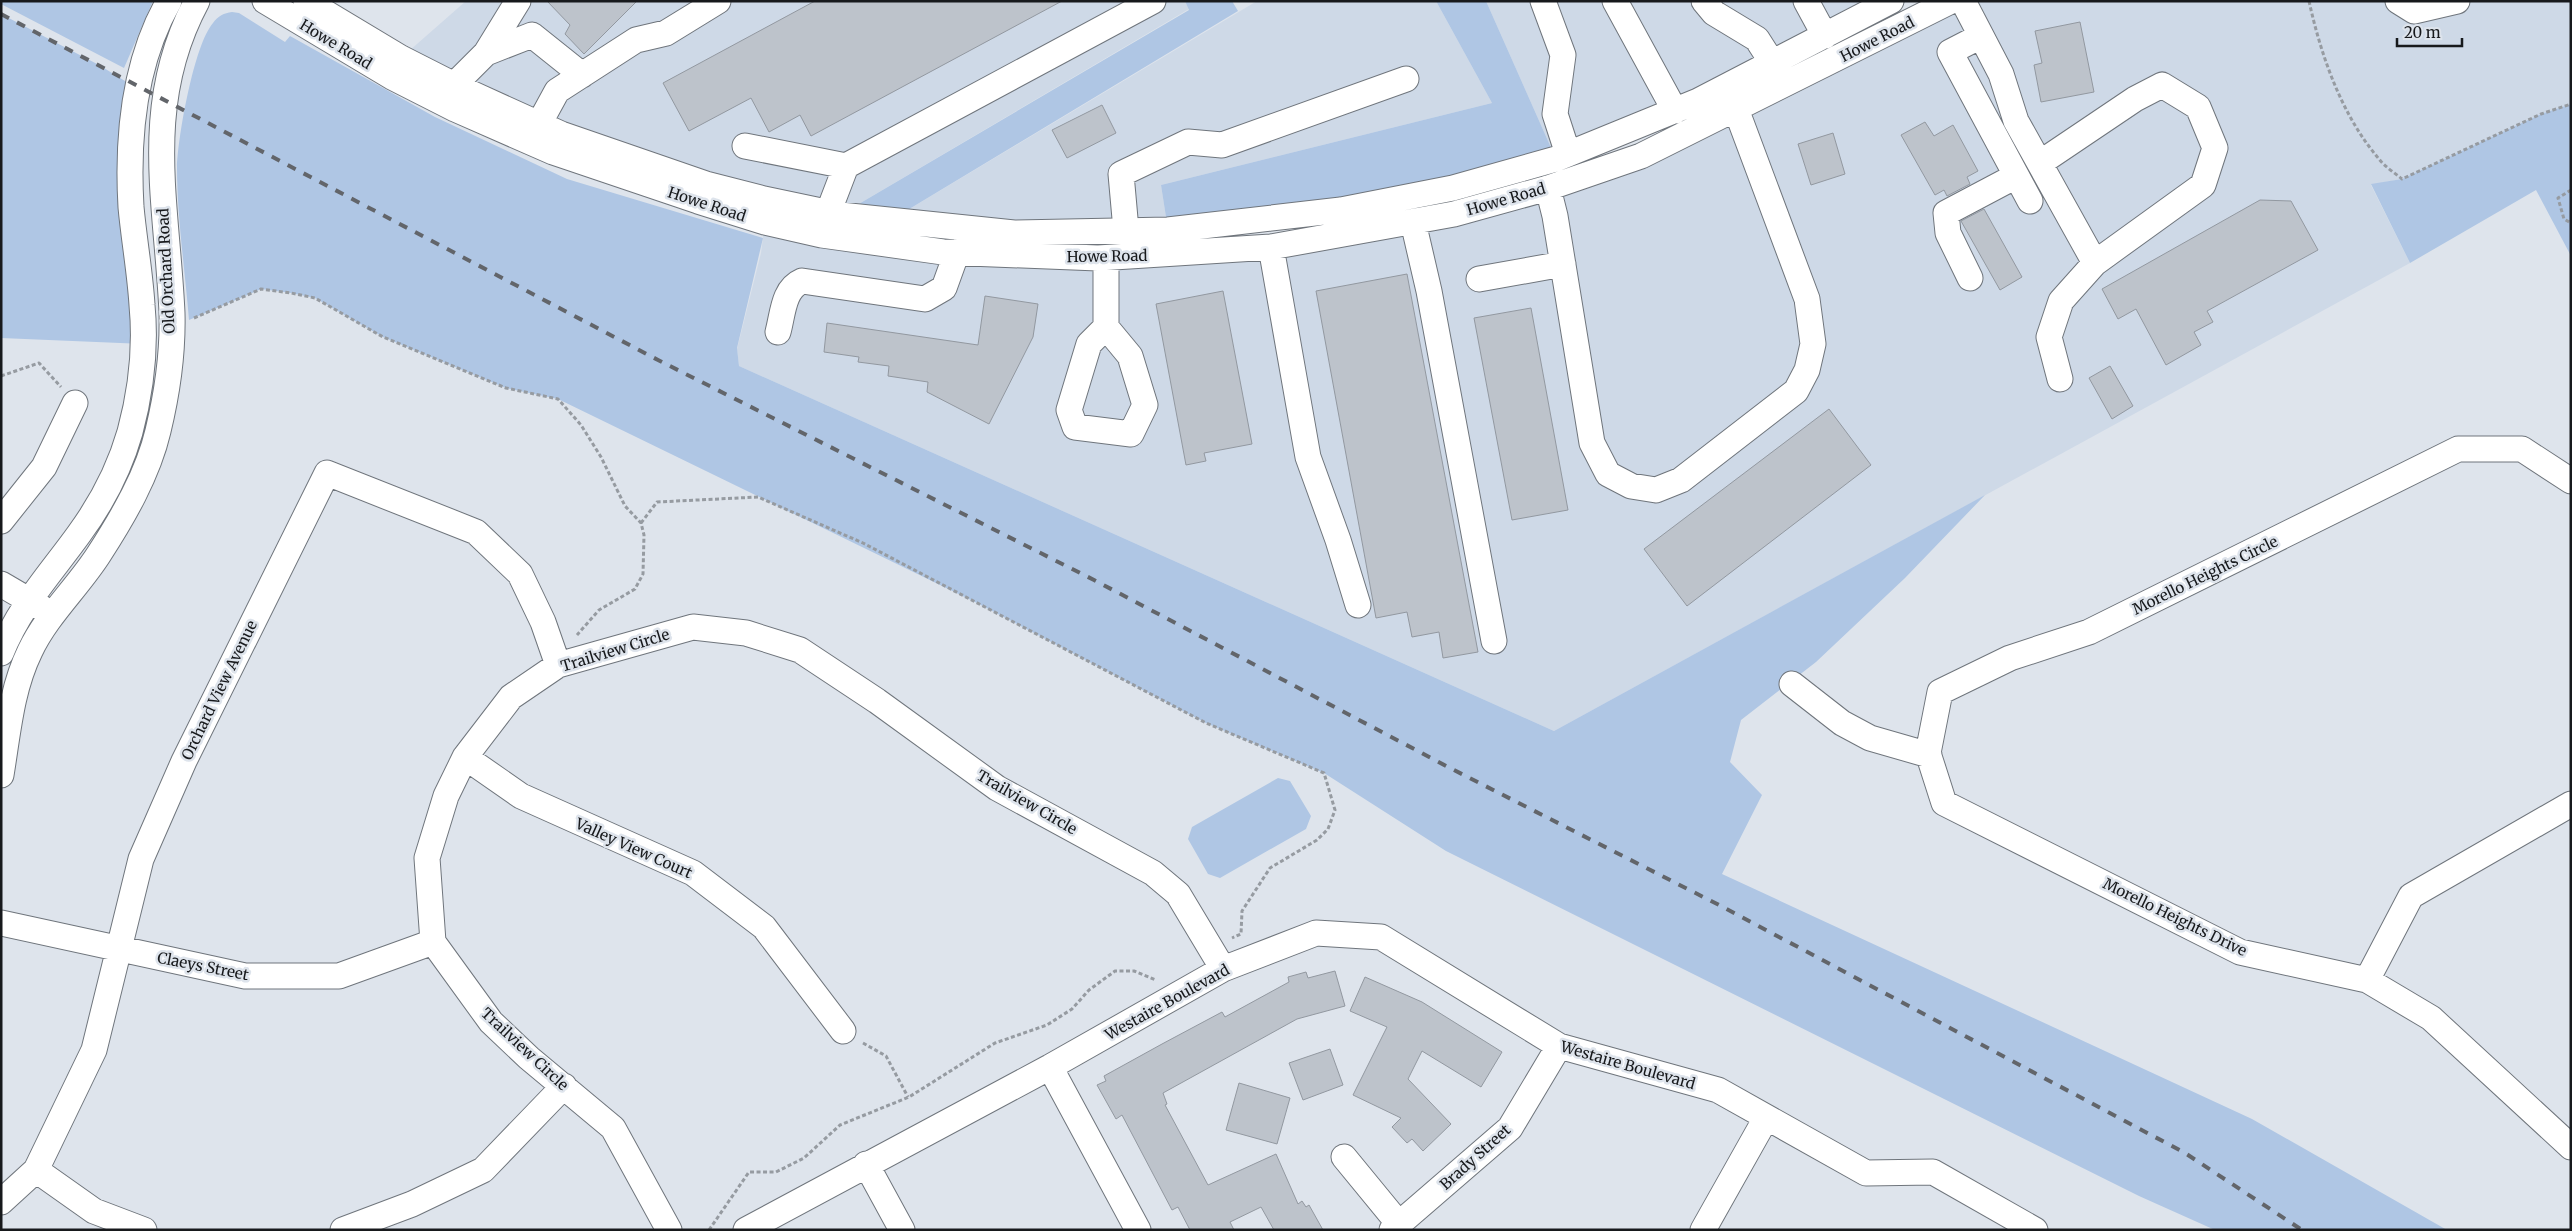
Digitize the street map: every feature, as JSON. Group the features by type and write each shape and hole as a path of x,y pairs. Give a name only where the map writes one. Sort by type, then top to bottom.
{"street":[{"name":"Old Orchard Road","path":"1,653 8,635 28,600 80,532 112,479 129,434 140,388 144,344 143,306 131,207 133,118 147,52 161,15 169,1"},
{"name":"Old Orchard Road","path":"1,775 15,687 30,650 52,614 99,554 138,487 158,434 166,393 171,328 160,174 160,137 164,104 175,51 197,1"},
{"name":"Howe Road","path":"265,1 392,77 553,152 765,222 822,235 957,252 1106,258 1270,248 1454,214 1548,188 1641,156 1951,1"},
{"name":"Howe Road","path":"306,1 401,58 454,85 560,134 706,184 764,199 828,212 1014,233 1168,230 1341,210 1453,188 1568,154 1675,111 1773,64 1891,1"},
{"path":"454,85 486,53 518,1"},
{"path":"539,124 558,91 636,40 666,34 718,1"},
{"path":"745,146 846,166 1153,1"},
{"path":"1543,1 1563,55 1555,114 1568,154"},
{"path":"1615,1 1675,111"},
{"path":"1704,1 1714,13 1757,39 1773,64"},
{"path":"1806,1 1825,36"},
{"path":"1963,1 2001,74 2016,120 2095,263"},
{"path":"2398,1 2414,11 2457,1"},
{"path":"486,53 532,35 582,76"},
{"path":"1981,36 1950,52 2030,201"},
{"path":"1126,230 1121,174 1188,142 1222,145 1406,78"},
{"path":"2040,164 2135,99 2162,85 2198,106 2215,148 2203,185 2095,263 2061,301 2049,337 2060,378"},
{"path":"1548,188 1555,216 1592,444 1608,474 1631,486 1656,490 1681,480 1796,391 1807,370 1813,344 1807,299 1736,109"},
{"path":"828,212 846,166"},
{"path":"1970,278 1948,233 1946,213 2016,176"},
{"path":"1413,222 1429,291 1494,642"},
{"path":"1270,248 1308,457 1338,540 1358,605"},
{"path":"778,332 788,294 794,285 802,281 925,299 944,288 957,252"},
{"path":"1106,258 1106,327"},
{"path":"1479,279 1563,264"},
{"path":"1,521 44,467 75,402"},
{"name":"Morello Heights Circle","path":"1944,803 1929,755 1940,692 2010,658 2089,632 2458,449 2522,449 2571,481"},
{"name":"Orchard View Avenue","path":"1,1202 36,1170 94,1050 141,859 184,761 327,472 476,532 520,574 543,622 558,665"},
{"path":"1,584 52,614"},
{"name":"Trailview Circle","path":"669,1230 613,1128 491,1022 433,942 427,858 446,796 465,758 511,697 558,665 693,627 746,632 800,650 877,701 997,788 1152,873 1178,894 1223,969"},
{"path":"1792,684 1842,723 1870,738 1929,755"},
{"name":"Valley View Court","path":"465,758 521,796 693,873 764,927 843,1031"},
{"name":"Morello Heights Drive","path":"1944,803 2240,952 2367,980 2432,1018 2566,1133"},
{"path":"2367,980 2411,896 2571,804"},
{"name":"Claeys Street","path":"1,923 245,976 339,976 433,942"},
{"name":"Westaire Boulevard","path":"746,1230 1050,1067 1223,969 1316,933 1381,937 1559,1046 1718,1090 1866,1173 1933,1172 2035,1230"},
{"name":"Brady Street","path":"1395,1227 1510,1128 1559,1046"},
{"path":"1050,1067 1138,1230"},
{"path":"342,1230 412,1204 483,1170 564,1086"},
{"path":"1703,1230 1766,1118"},
{"path":"1344,1157 1395,1227"},
{"path":"866,1164 902,1230"},
{"path":"36,1170 94,1211 144,1230"}],"path":[{"path":"2309,1 2318,41 2343,101 2362,136 2380,161 2402,179 2541,114 2571,104"},
{"path":"2571,190 2558,198 2564,220 2571,223"},
{"path":"171,328 261,289 291,292 315,298 383,337 506,388 558,398 601,457 624,506 641,523 644,535 643,574 635,589 599,610 581,629 558,665"},
{"path":"1,376 39,363 75,402"},
{"path":"843,1031 886,1056 909,1097"}],"shaded area":[{"path":"1,1 153,1 124,68 1,4"},
{"path":"466,1 1185,1 1189,9 840,215 706,184 401,58"},
{"path":"1185,1 1232,1 1238,11 891,220 840,215 1189,10"},
{"path":"1257,1 1436,1 1492,103 1161,185 1168,230 891,220"},
{"path":"1436,1 1486,1 1556,159 1168,230 1161,185 1492,103"},
{"path":"1486,1 1891,1 1556,159"},
{"path":"1951,1 2571,1 2571,104 2541,114 2402,179 2371,185 2410,263 1554,731 739,366 737,349 761,253 765,222 822,235 1168,255 1548,188"},
{"path":"232,12 239,13 285,42 290,36 435,117 567,179 763,238 737,348 739,366 1554,731 1985,495 1905,578 1816,662 1741,720 1730,762 1762,795 1722,874 2252,1119 2447,1230 2215,1230 2139,1196 1446,851 1324,773 1206,723 975,602 558,399 506,388 383,337 315,298 261,289 189,320 177,186 180,135 188,92 206,34 217,18"},
{"path":"1,14 99,65 138,89 144,344 1,338"},
{"path":"2571,104 2571,256 2536,190 2410,263 2371,184 2402,179 2541,114"},
{"path":"1278,778 1290,781 1311,816 1306,829 1220,878 1208,874 1188,839 1192,827"}],"building":[{"path":"547,1 637,1 584,54 565,34 570,25"},
{"path":"815,1 1062,1 811,136 800,115 769,132 751,98 689,131 663,83"},
{"path":"2080,22 2094,92 2041,102 2034,65 2042,63 2035,31"},
{"path":"1102,105 1116,133 1067,158 1052,130"},
{"path":"1925,122 1934,136 1953,125 1978,171 1967,177 1970,184 1947,196 1944,190 1935,195 1901,135"},
{"path":"1833,133 1845,174 1811,185 1798,144"},
{"path":"2260,200 2291,201 2318,250 2207,311 2213,322 2194,332 2201,345 2166,365 2136,309 2118,319 2102,289"},
{"path":"1984,209 2022,277 2000,290 1961,221"},
{"path":"1407,274 1478,652 1443,658 1439,632 1412,637 1407,612 1376,618 1316,291"},
{"path":"1223,291 1252,444 1204,453 1206,461 1186,465 1156,304"},
{"path":"985,296 1038,304 1033,337 989,424 927,392 928,382 888,376 889,366 858,362 859,357 824,352 827,323 978,345"},
{"path":"1531,308 1568,510 1512,520 1474,318"},
{"path":"2110,366 2133,406 2112,419 2089,378"},
{"path":"1829,409 1871,465 1687,606 1644,549"},
{"path":"1335,971 1345,1006 1297,1019 1163,1093 1167,1104 1165,1105 1208,1185 1276,1154 1298,1204 1302,1201 1306,1207 1309,1205 1323,1230 1274,1230 1261,1207 1230,1222 1234,1230 1190,1230 1178,1207 1172,1210 1122,1115 1116,1119 1097,1085 1106,1081 1104,1076 1162,1044 1222,1012 1225,1017 1289,982 1288,977 1306,972 1308,978"},
{"path":"1365,977 1422,1002 1502,1052 1481,1087 1422,1051 1408,1079 1451,1124 1423,1151 1412,1139 1407,1143 1392,1127 1401,1118 1353,1095 1387,1027 1350,1011"},
{"path":"1330,1049 1343,1085 1303,1100 1289,1063"},
{"path":"1239,1083 1290,1098 1277,1144 1226,1130"}],"railway":[{"path":"1,14 658,360 1094,580 1450,768 1719,905 2185,1153 2302,1230"}]}
